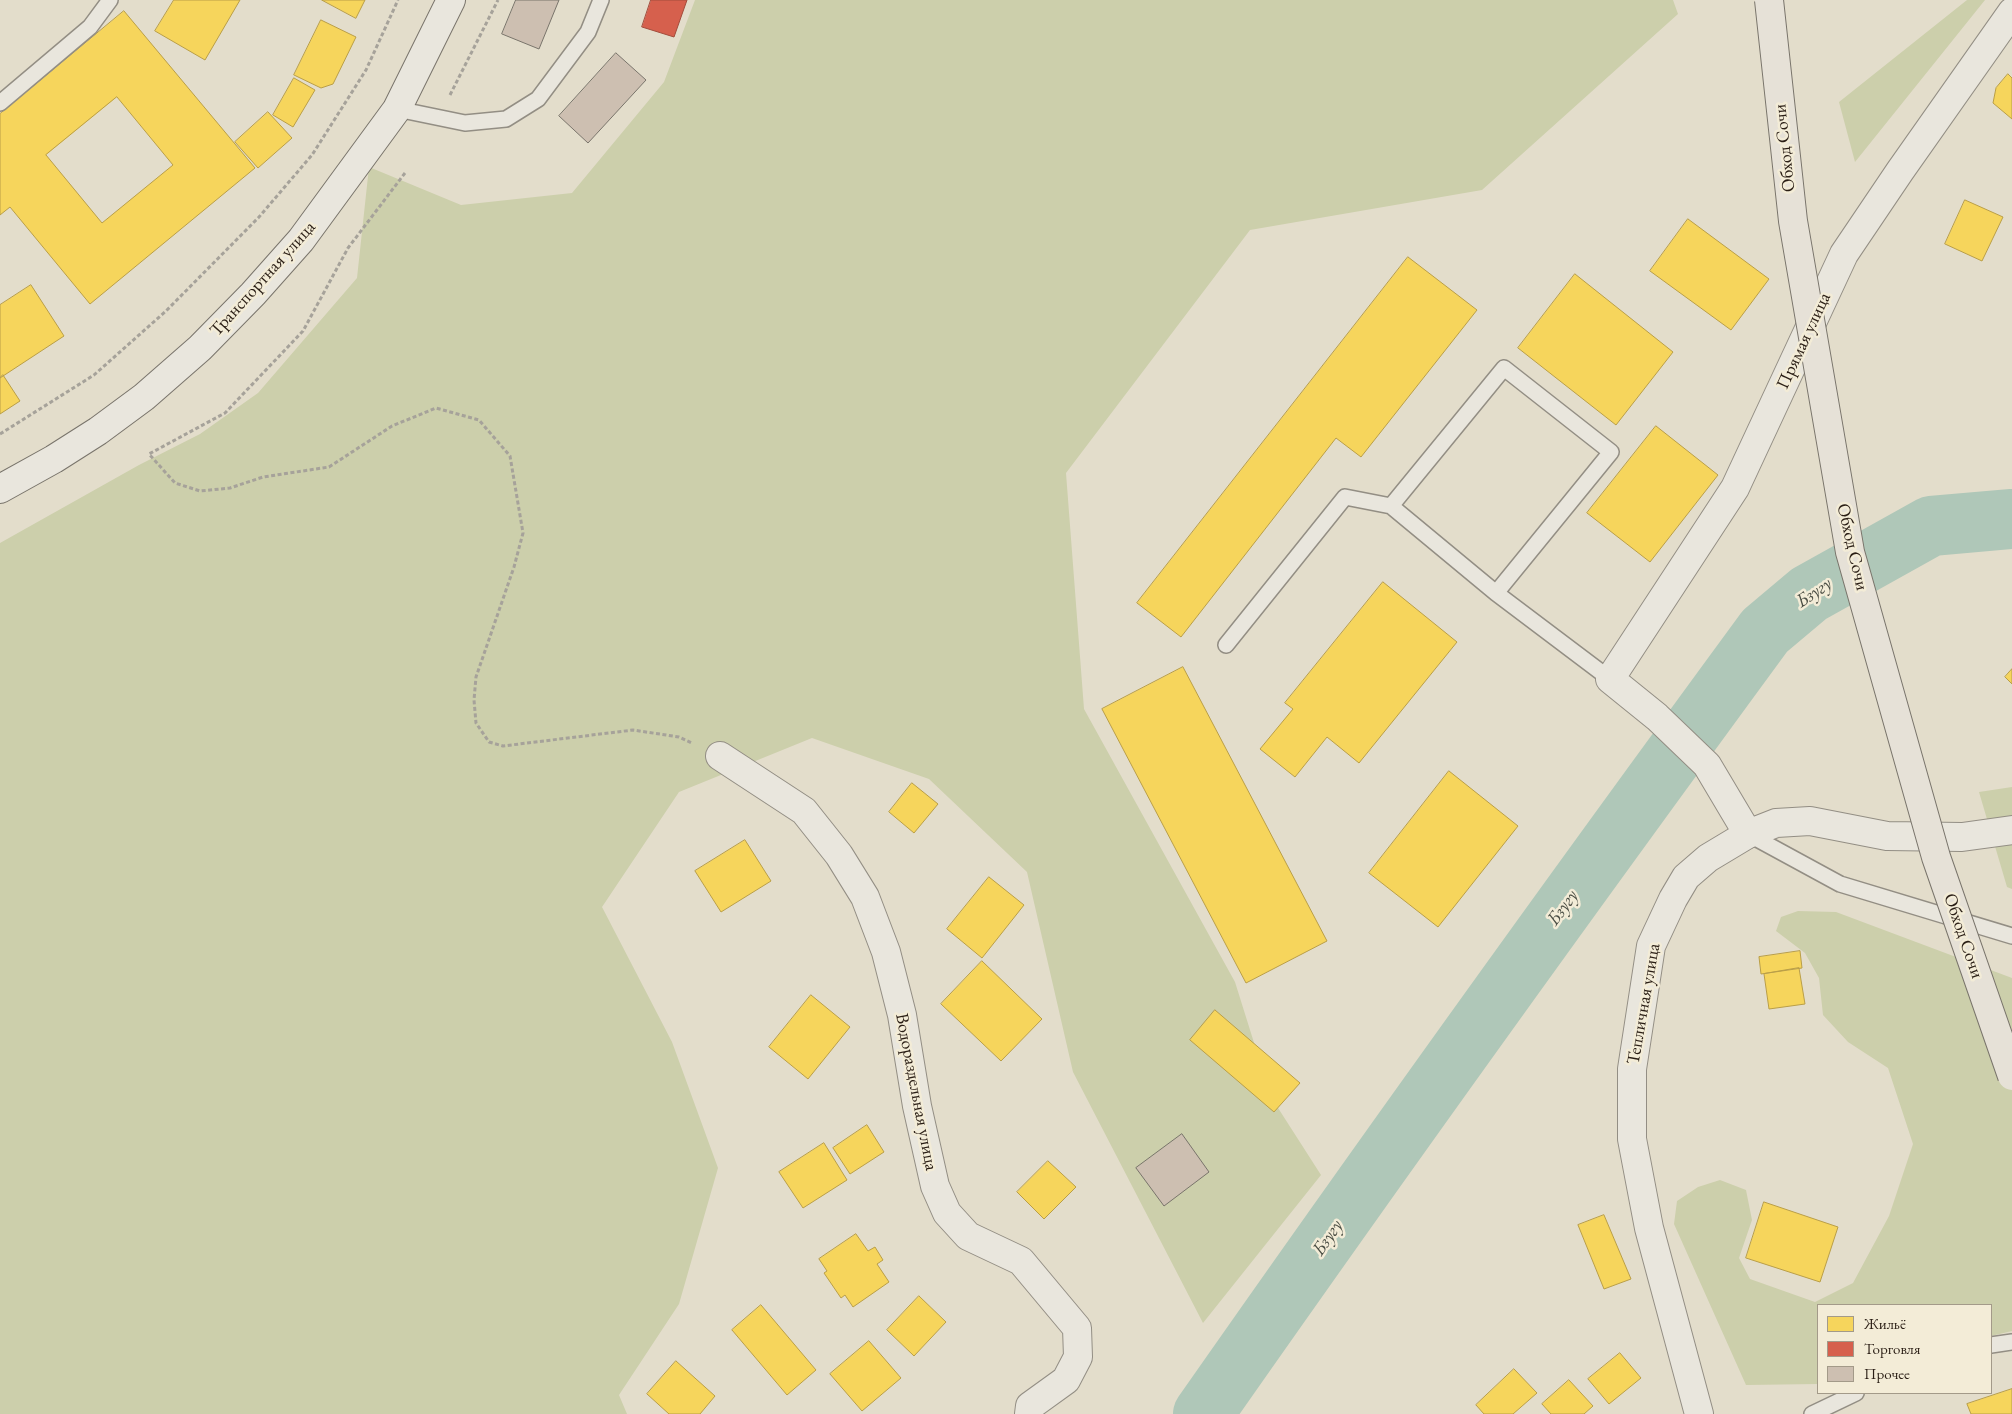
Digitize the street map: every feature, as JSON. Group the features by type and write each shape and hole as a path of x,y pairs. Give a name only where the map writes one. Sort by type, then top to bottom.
{"highway":[{"name":"Обход Сочи","path":"1770,0 1793,221 1850,552 1936,857 2012,1076"}],"street":[{"name":"Транспортная улица","path":"0,489 54,459 98,431 144,397 200,348 301,240 397,109 451,0"},
{"name":"Прямая улица","path":"1610,679 1735,488 1844,254 2012,12"},
{"path":"1610,679 1657,717 1707,764 1748,834"},
{"name":"Водораздельная улица","path":"720,756 804,811 840,855 865,897 886,952 902,1015 917,1106 935,1186 947,1212 968,1236 1021,1261 1077,1328 1078,1357 1066,1380 1025,1411"},
{"name":"Тепличная улица","path":"1700,1414 1649,1228 1632,1139 1632,1069 1651,946 1673,899 1686,876 1708,858 1748,834 1776,823 1810,821 1887,836 1962,837 2012,830"}],"lane":[{"path":"0,103 90,27 110,0"},
{"path":"397,109 466,123 506,119 538,99 588,32 601,0"},
{"path":"1390,506 1504,368 1611,452 1496,593"},
{"path":"1226,645 1345,497 1390,506 1496,593 1610,679"},
{"path":"1748,834 1840,884 2012,936"},
{"path":"1992,1346 2012,1342"},
{"path":"1812,1414 1854,1394"}],"path":[{"path":"0,434 94,375 166,311 259,216 317,147 366,70 398,0"},
{"path":"448,100 498,0"},
{"path":"405,173 348,248 303,331 225,413 149,454 175,483 200,492 230,488 263,477 330,467 392,426 436,408 479,420 510,456 523,532 514,567 476,677 474,700 476,723 489,742 503,746 633,730 679,737 720,756"}],"green space":[{"path":"695,0 1673,0 1678,14 1482,190 1250,230 1066,473 1084,709 1235,982 1271,1097 1321,1175 1203,1323 1073,1072 1027,872 929,779 812,738 679,792 602,907 672,1042 718,1168 679,1304 619,1395 627,1414 0,1414 0,543 139,465 200,434 258,393 357,278 369,167 461,205 572,193 664,82"},
{"path":"1967,0 1985,0 1855,162 1839,102"},
{"path":"2012,787 2012,889 2007,887 1979,792"},
{"path":"1798,911 1836,912 2012,978 2012,1331 1992,1336 1992,1304 1817,1304 1817,1384 1746,1385 1674,1224 1677,1201 1698,1187 1720,1180 1746,1190 1752,1220 1739,1258 1750,1279 1815,1302 1853,1283 1889,1216 1913,1144 1888,1068 1848,1042 1823,1015 1819,978 1805,953 1776,931 1781,917"}],"building: Жильё":[{"path":"174,0 240,0 205,60 155,31"},
{"path":"322,0 365,0 356,18"},
{"path":"124,11 255,168 90,304 10,207 0,215 0,114","holes":["117,97 173,165 102,223 46,155"]},
{"path":"321,20 356,37 333,84 321,88 294,75"},
{"path":"2008,74 2012,78 2012,119 1993,103 1996,88"},
{"path":"294,78 315,90 293,127 273,115"},
{"path":"268,112 292,138 258,168 235,142"},
{"path":"1965,200 2003,217 1982,261 1945,244"},
{"path":"1688,219 1769,279 1731,330 1650,271"},
{"path":"1408,257 1477,310 1361,457 1336,438 1181,637 1137,603"},
{"path":"1575,274 1673,352 1616,425 1518,348"},
{"path":"31,285 64,336 0,378 0,305"},
{"path":"3,375 20,401 0,414 0,378"},
{"path":"1656,426 1718,475 1650,562 1587,513"},
{"path":"1383,582 1457,642 1359,763 1327,737 1295,777 1260,749 1293,709 1285,703"},
{"path":"1183,667 1327,941 1246,983 1102,709"},
{"path":"2012,669 2012,684 2005,677"},
{"path":"1449,771 1518,826 1438,927 1369,873"},
{"path":"912,783 938,804 914,833 889,812"},
{"path":"745,840 771,881 721,912 695,871"},
{"path":"989,877 1024,905 982,958 947,929"},
{"path":"1800,951 1802,968 1761,974 1759,957"},
{"path":"982,961 1042,1019 1001,1061 941,1004"},
{"path":"1799,968 1805,1004 1769,1009 1764,974"},
{"path":"811,995 850,1027 808,1079 769,1047"},
{"path":"1215,1010 1300,1083 1274,1112 1190,1040"},
{"path":"867,1125 884,1152 850,1174 833,1148"},
{"path":"824,1143 847,1180 803,1208 779,1172"},
{"path":"1048,1161 1076,1187 1044,1219 1017,1192"},
{"path":"1764,1202 1838,1227 1820,1282 1746,1258"},
{"path":"1604,1215 1631,1279 1604,1289 1578,1225"},
{"path":"856,1234 868,1251 875,1247 883,1260 877,1264 889,1282 853,1307 845,1295 841,1298 824,1273 827,1271 819,1259"},
{"path":"919,1296 946,1322 914,1356 887,1330"},
{"path":"761,1305 816,1370 787,1395 732,1330"},
{"path":"869,1341 901,1378 862,1411 830,1374"},
{"path":"1620,1353 1641,1378 1609,1404 1588,1379"},
{"path":"676,1361 715,1396 700,1414 669,1414 647,1394"},
{"path":"1514,1369 1537,1393 1513,1414 1484,1414 1476,1405"},
{"path":"1569,1380 1593,1406 1584,1414 1551,1414 1542,1404"},
{"path":"2012,1389 2012,1414 1971,1414 1967,1404"}],"building: Торговля":[{"path":"651,0 687,0 674,37 642,27"}],"building: Прочее":[{"path":"516,0 559,0 539,49 502,34"},
{"path":"616,53 646,80 588,143 559,116"},
{"path":"1182,1134 1209,1172 1164,1206 1136,1168"}],"waterway":[{"name":"Бзугу","path":"1203,1414 1482,1021 1765,631 1809,594 1931,526 2012,519"}]}
